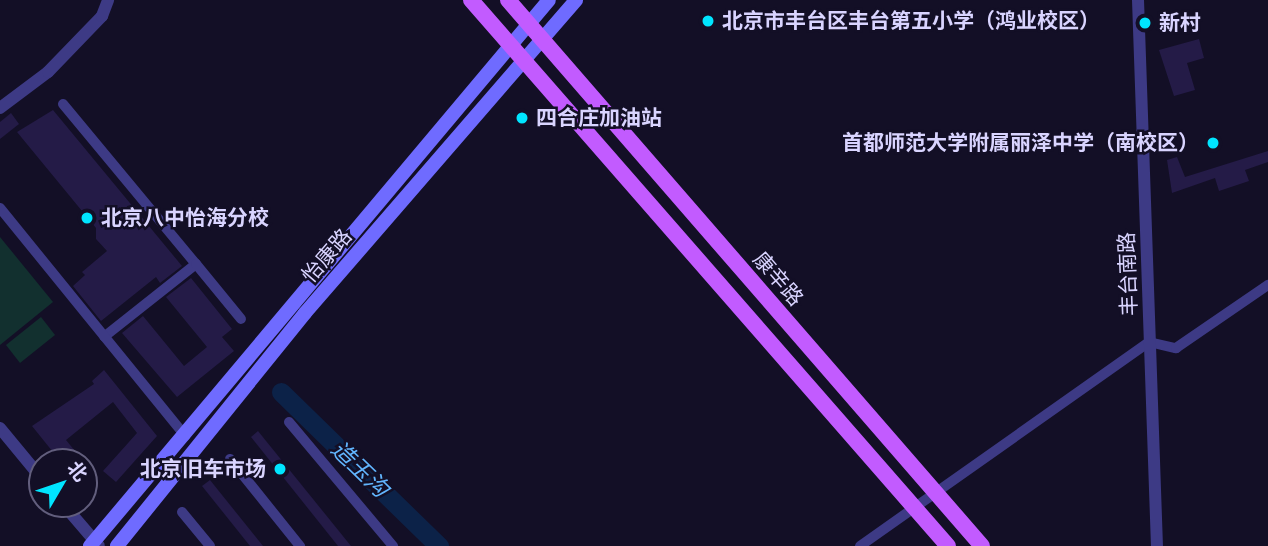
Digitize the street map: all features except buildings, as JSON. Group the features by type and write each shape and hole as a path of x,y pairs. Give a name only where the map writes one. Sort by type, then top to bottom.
{"main road":[{"path":"471,0 948,546"},
{"name":"康辛路","path":"508,0 982,546"},
{"name":"怡康路","path":"95,545 549,0"},
{"name":"怡康路","path":"117,546 306,313 576,0"}],"street":[{"path":"0,108 48,72 102,16 108,0"},
{"name":"丰台南路","path":"1138,0 1157,546"},
{"path":"63,104 241,319"},
{"path":"0,208 185,436"},
{"path":"104,337 195,264"},
{"path":"860,546 1149,342 1175,348 1268,285"},
{"path":"289,422 393,546"},
{"path":"0,428 28,462"},
{"path":"230,458 300,546"},
{"path":"182,512 210,546"},
{"path":"74,518 95,545"}],"green space":[{"path":"0,237 53,302 0,345"},
{"path":"41,317 55,335 20,363 6,345"}],"waterway":[{"name":"造玉沟","path":"281,392 439,546"}],"place":[{"name":"北京市丰台区丰台第五小学（鸿业校区）","path":"708,21"},
{"name":"新村","path":"1145,23"},
{"name":"四合庄加油站","path":"522,118"},
{"name":"首都师范大学附属丽泽中学（南校区）","path":"1213,143"},
{"name":"北京八中怡海分校","path":"87,218"},
{"name":"北京旧车市场","path":"280,469"}]}
